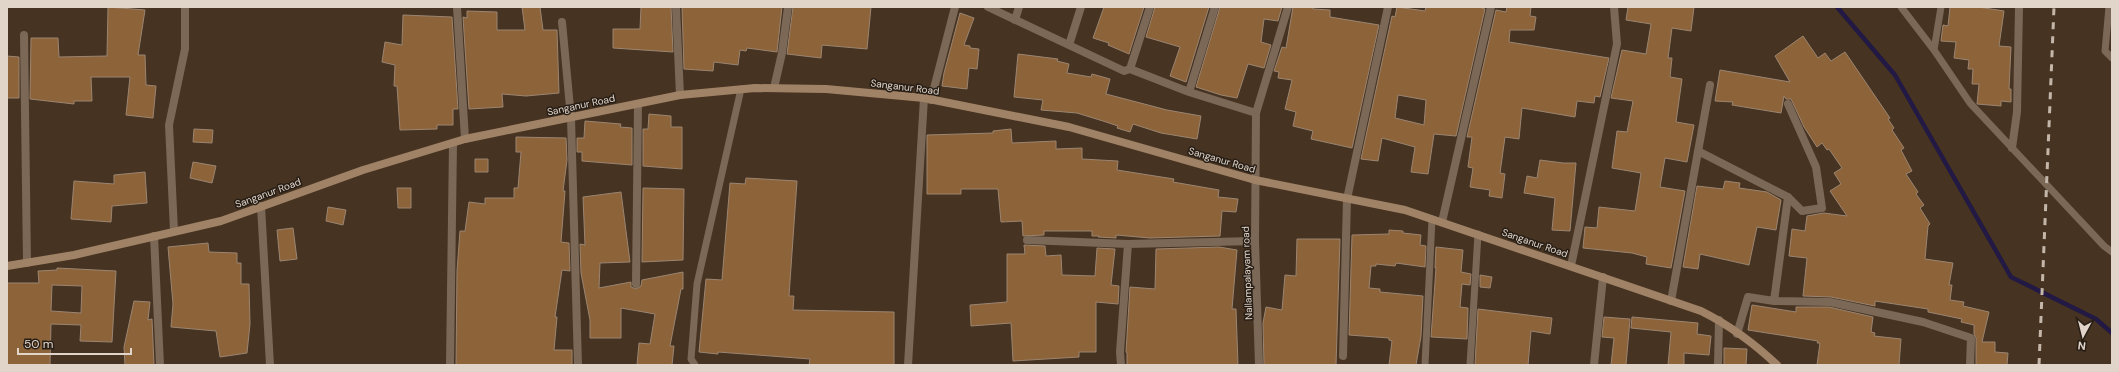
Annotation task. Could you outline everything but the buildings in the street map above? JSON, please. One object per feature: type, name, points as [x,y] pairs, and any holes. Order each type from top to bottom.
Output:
[{"type":"main road","name":"Sanganur Road","points":[[7,266],[74,255],[221,221],[363,170],[465,139],[680,96],[741,89],[826,89],[928,99],[1069,127],[1255,180],[1405,210],[1603,277],[1719,320],[1758,348],[1777,365]]},
{"type":"street","points":[[174,232],[169,125],[185,49],[185,7]]},
{"type":"street","points":[[457,7],[465,139]]},
{"type":"street","points":[[676,7],[676,51],[680,96]]},
{"type":"street","points":[[774,88],[782,53],[788,7]]},
{"type":"street","points":[[908,365],[928,99],[955,7]]},
{"type":"street","points":[[988,7],[1124,71],[1130,70],[1189,92],[1256,113]]},
{"type":"street","points":[[1015,20],[1019,7]]},
{"type":"street","points":[[1069,45],[1081,7]]},
{"type":"street","points":[[1130,70],[1150,7]]},
{"type":"street","points":[[1189,92],[1215,7]]},
{"type":"street","name":"Nallampalayam road","points":[[1260,365],[1255,241],[1256,113],[1288,7]]},
{"type":"street","points":[[1343,356],[1347,199],[1388,7]]},
{"type":"street","points":[[1442,222],[1491,7]]},
{"type":"street","points":[[1571,266],[1617,44],[1614,7]]},
{"type":"street","points":[[2012,148],[2017,112],[2019,7]]},
{"type":"street","points":[[562,22],[571,118],[578,365]]},
{"type":"street","points":[[24,35],[27,263]]},
{"type":"street","points":[[1671,301],[1710,85]]},
{"type":"street","points":[[636,284],[638,104]]},
{"type":"street","points":[[1698,150],[1788,197],[1802,211],[1822,208],[1816,167],[1788,104]]},
{"type":"street","points":[[450,365],[453,143]]},
{"type":"street","points":[[1774,301],[1788,197]]},
{"type":"street","points":[[261,206],[270,365]]},
{"type":"street","points":[[154,236],[160,365]]},
{"type":"street","points":[[1027,240],[1128,244],[1255,241]]},
{"type":"street","points":[[1121,365],[1120,352],[1128,244]]},
{"type":"street","points":[[1594,365],[1603,277]]},
{"type":"street","points":[[1737,334],[1748,297],[1774,301],[1830,302],[1923,322],[1971,338],[1970,365]]},
{"type":"street","points":[[1718,365],[1719,320]]},
{"type":"lane","points":[[1901,7],[1934,50],[1970,103],[2104,246],[2112,252]]},
{"type":"lane","points":[[1934,50],[1941,7]]},
{"type":"lane","points":[[2109,7],[2105,51],[2112,58]]},
{"type":"lane","points":[[695,365],[690,359],[697,284],[741,89]]},
{"type":"lane","points":[[1425,365],[1432,219]]},
{"type":"lane","points":[[1470,365],[1478,234]]},
{"type":"waterway","points":[[1837,7],[1895,75],[2011,277],[2096,319],[2112,333]]},
{"type":"railway","points":[[2039,365],[2054,7]]}]
